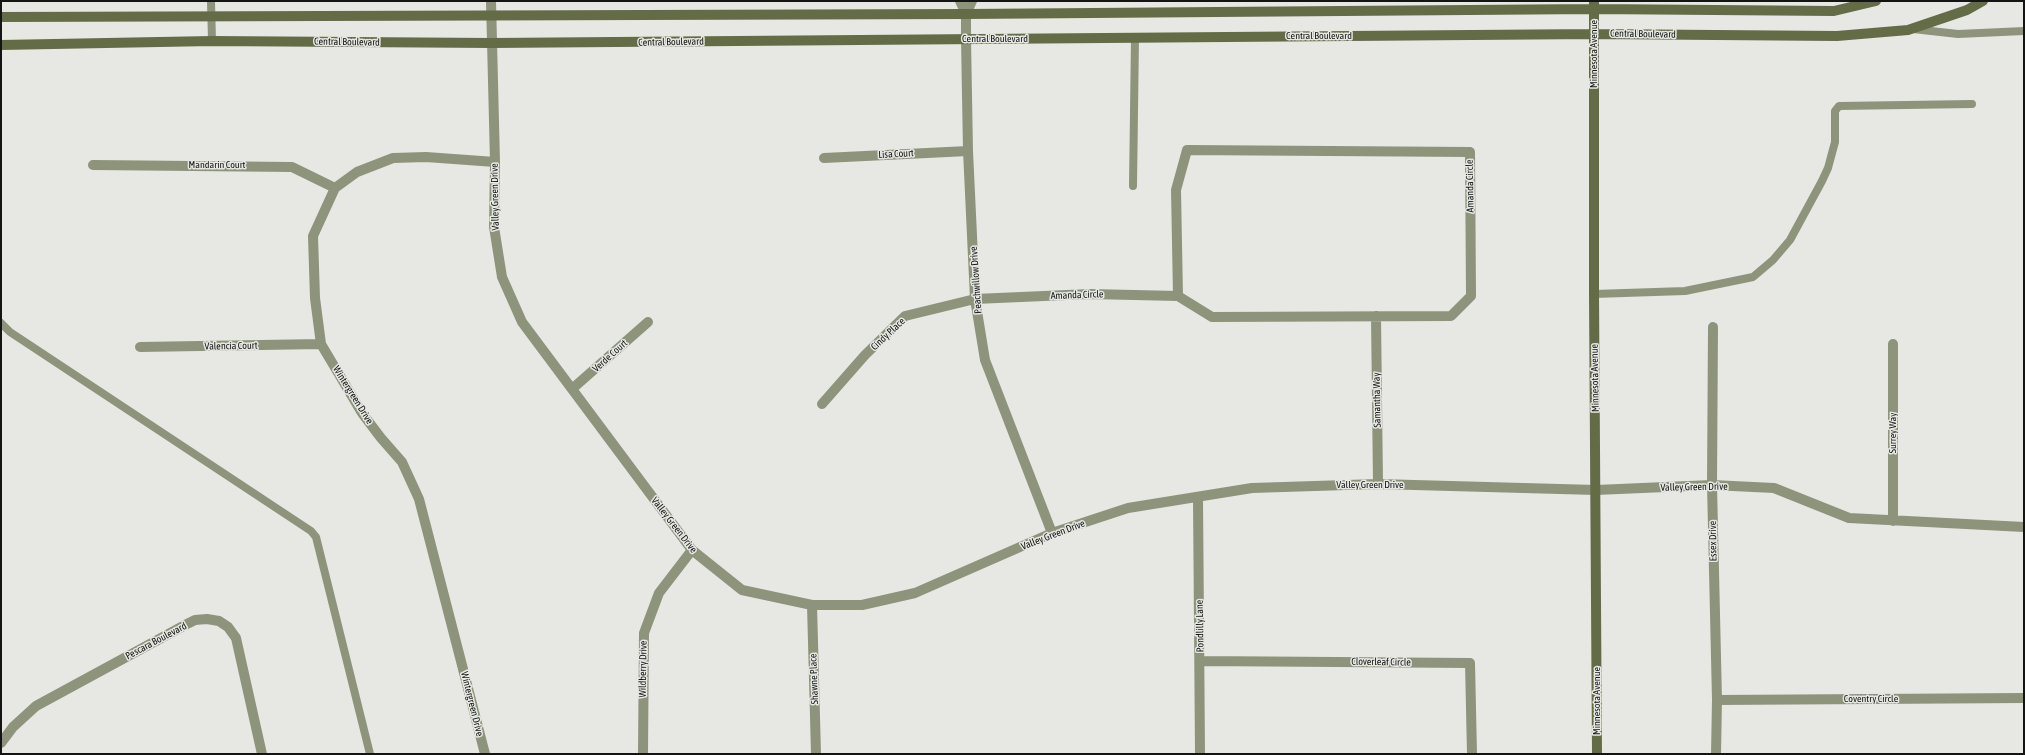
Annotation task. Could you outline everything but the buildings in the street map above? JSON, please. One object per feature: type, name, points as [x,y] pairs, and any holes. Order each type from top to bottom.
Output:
[{"type":"street","name":"Valley Green Drive","points":[[491,1],[494,227],[502,277],[522,322],[692,550],[742,590],[812,605],[862,605],[915,593],[1052,533],[1128,508],[1252,488],[1378,484],[1596,490],[1712,485],[1774,488],[1849,518],[2024,527]]},
{"type":"street","name":"Peachwillow Drive","points":[[960,1],[966,14]]},
{"type":"street","name":"Peachwillow Drive","points":[[972,1],[966,14],[966,39],[968,151],[975,299],[985,360],[1052,533]]},
{"type":"street","points":[[1,17],[491,17],[966,14],[1594,5],[1834,11],[1876,1]]},
{"type":"street","name":"Central Boulevard","points":[[1,46],[212,41],[492,44],[1594,34],[1837,36],[1911,29],[1967,10],[1983,1]]},
{"type":"street","name":"Minnesota Avenue","points":[[1594,5],[1597,754]]},
{"type":"street","name":"Amanda Circle","points":[[975,299],[1090,294],[1178,296],[1212,317],[1451,316],[1471,296],[1470,152],[1187,150],[1176,190],[1178,296]]},
{"type":"street","name":"Lisa Court","points":[[824,158],[968,151]]},
{"type":"street","name":"Wintergreen Drive","points":[[485,754],[419,498],[402,462],[362,413],[321,344],[315,298],[313,236],[335,188],[357,172],[393,158],[426,157],[494,162]]},
{"type":"street","name":"Mandarin Court","points":[[93,165],[292,167],[335,188]]},
{"type":"street","name":"Cindy Place","points":[[822,404],[865,355],[905,316],[975,299]]},
{"type":"street","name":"Samantha Way","points":[[1376,316],[1378,484]]},
{"type":"street","name":"Verde Court","points":[[572,389],[648,322]]},
{"type":"street","name":"Essex Drive","points":[[1713,327],[1712,485],[1718,700],[1716,754]]},
{"type":"street","name":"Valencia Court","points":[[140,347],[321,344]]},
{"type":"street","name":"Surrey Way","points":[[1893,344],[1893,521]]},
{"type":"street","name":"Pondlilly Lane","points":[[1198,497],[1201,660],[1200,754]]},
{"type":"street","name":"Wildberry Drive","points":[[642,754],[644,633],[659,593],[692,550]]},
{"type":"street","name":"Shawne Place","points":[[812,605],[816,754]]},
{"type":"street","name":"Pescara Boulevard","points":[[1,743],[13,727],[36,706],[191,622],[207,619],[219,621],[228,627],[236,638],[262,754]]},
{"type":"street","name":"Cloverleaf Circle","points":[[1201,660],[1470,663],[1472,754]]},
{"type":"street","name":"Coventry Circle","points":[[1718,700],[2024,698]]},
{"type":"lane","points":[[211,1],[212,41]]},
{"type":"lane","points":[[1911,29],[1958,34],[2024,31]]},
{"type":"lane","points":[[1133,186],[1135,38]]},
{"type":"lane","points":[[1594,294],[1685,291],[1753,277],[1773,260],[1790,240],[1822,181],[1828,168],[1835,142],[1835,111],[1839,106],[1972,104]]},
{"type":"lane","points":[[1,323],[10,332],[311,531],[316,537],[370,754]]}]
